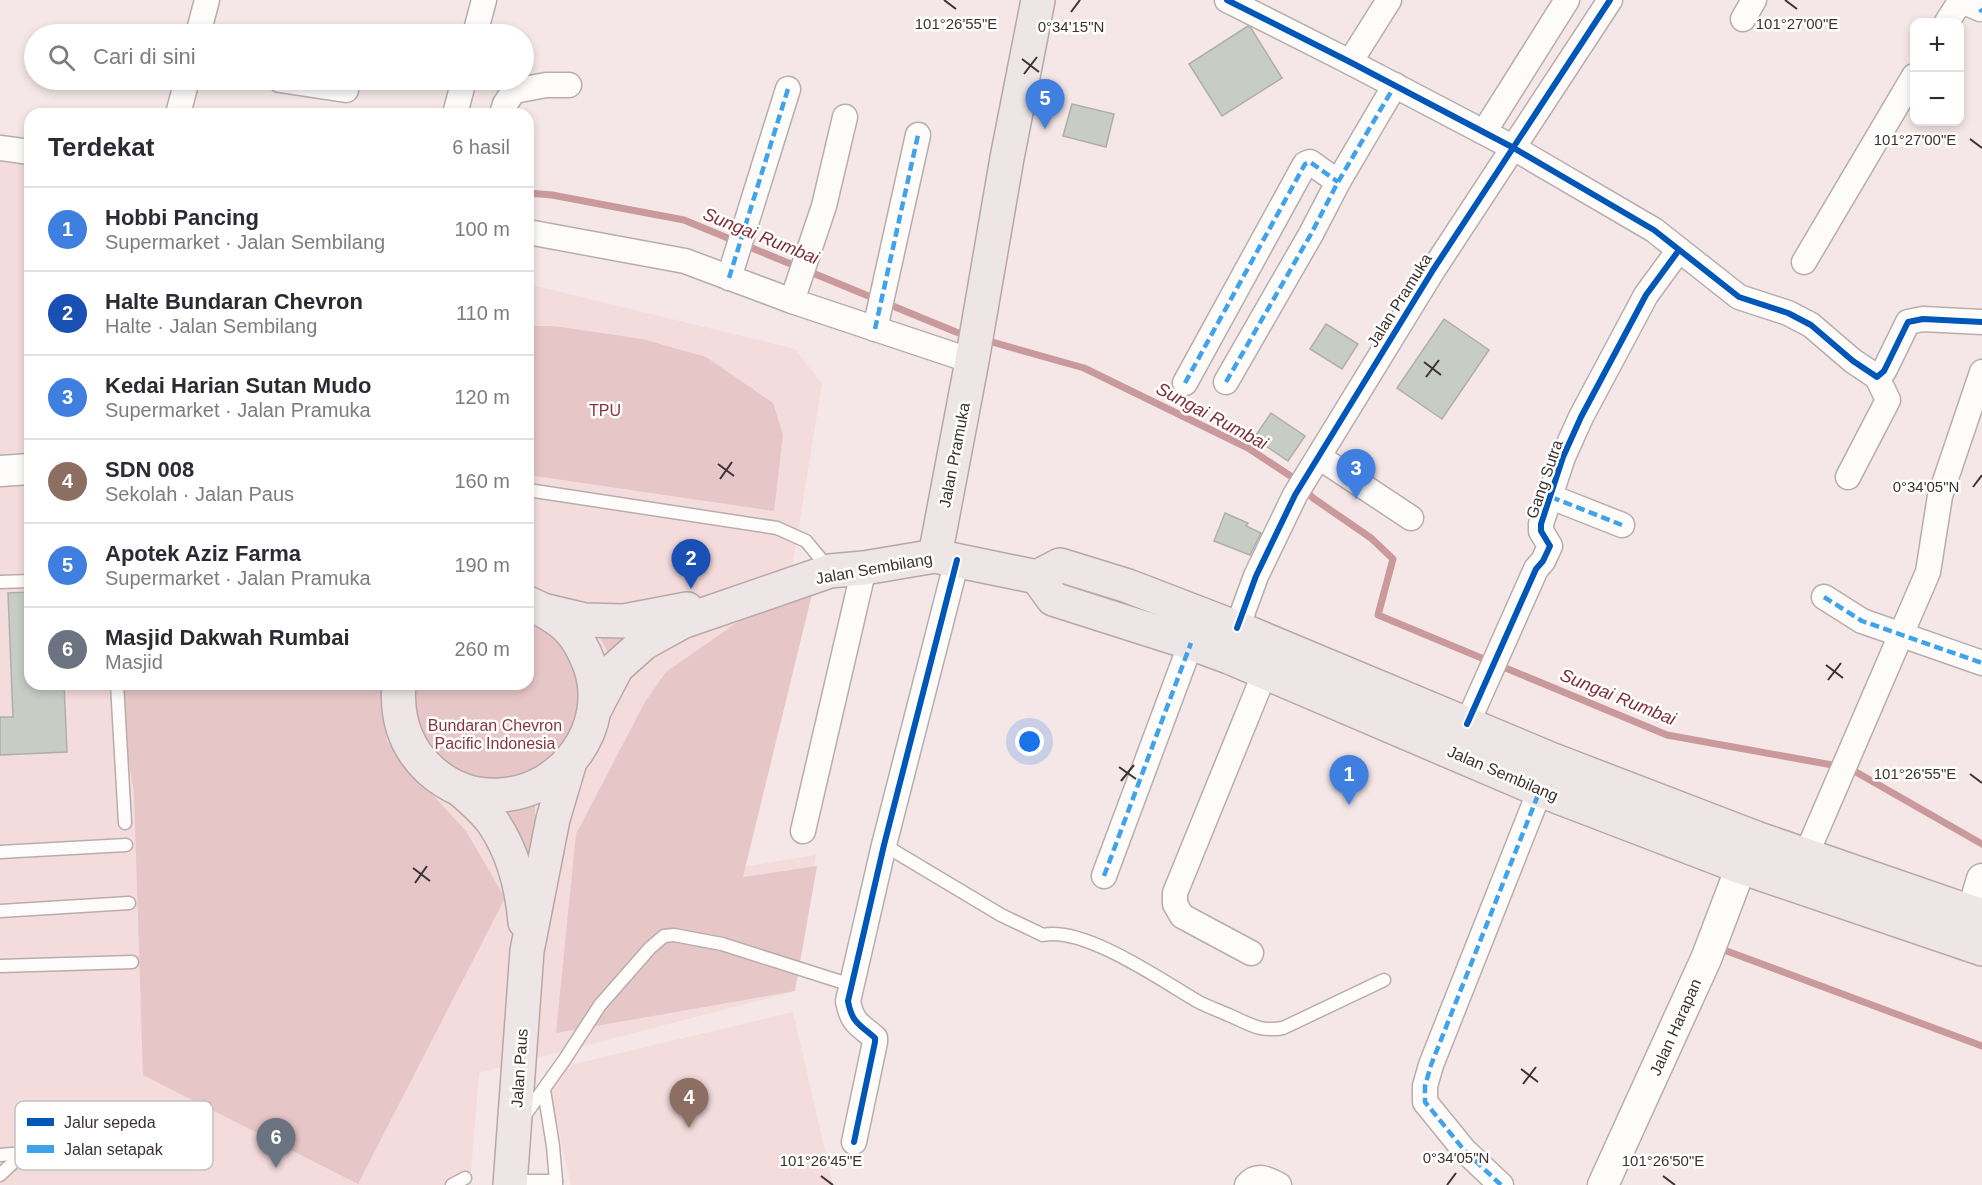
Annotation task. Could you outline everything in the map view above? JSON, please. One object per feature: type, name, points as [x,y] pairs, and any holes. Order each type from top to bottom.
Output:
[{"type":"main road","name":"Jalan Pramuka","points":[[946,558],[978,315],[1038,0]]},
{"type":"main road","name":"Jalan Sembilang","points":[[595,709],[617,667],[644,643],[682,622],[830,571],[946,558],[1050,580],[1128,586],[1237,628],[1574,768],[1756,838],[1977,914]]},
{"type":"main road","name":"Jalan Sembilang","points":[[1050,580],[1540,789],[1741,867],[1982,949]]},
{"type":"main road","name":"Jalan Sembilang","points":[[538,607],[585,620],[624,621],[748,598]]},
{"type":"main road","points":[[398,690],[397,701],[401,723],[409,744],[419,760],[440,779],[462,791],[488,796],[516,794],[544,784],[569,765],[586,738],[595,709],[594,678],[584,651],[568,628],[538,607]]},
{"type":"main road","name":"Jalan Paus","points":[[510,1183],[527,951],[553,819],[569,765]]},
{"type":"main road","name":"Jalan Paus","points":[[462,791],[491,819],[509,850],[523,896],[527,951]]},
{"type":"street","points":[[201,24],[207,0]]},
{"type":"street","points":[[478,24],[484,0]]},
{"type":"street","points":[[1227,0],[1512,147],[1654,230],[1739,297],[1788,313],[1811,325],[1852,361],[1877,376],[1888,400],[1848,477]]},
{"type":"street","points":[[1350,62],[1389,0]]},
{"type":"street","points":[[1484,132],[1567,0]]},
{"type":"street","name":"Jalan Pramuka","points":[[1237,628],[1256,576],[1300,487],[1433,270],[1610,0]]},
{"type":"street","points":[[1954,18],[1973,6]]},
{"type":"street","points":[[1804,262],[1910,83]]},
{"type":"street","points":[[534,87],[569,85]]},
{"type":"street","points":[[1226,382],[1395,85]]},
{"type":"street","points":[[729,278],[788,89]]},
{"type":"street","points":[[179,108],[184,90]]},
{"type":"street","points":[[457,108],[461,90]]},
{"type":"street","points":[[504,108],[514,91],[519,90]]},
{"type":"street","points":[[792,301],[824,206],[845,117]]},
{"type":"street","points":[[879,310],[918,135]]},
{"type":"street","points":[[0,148],[24,151]]},
{"type":"street","points":[[1185,383],[1305,164],[1310,162],[1338,182]]},
{"type":"street","points":[[534,233],[685,261],[792,301],[879,310],[972,361]]},
{"type":"street","name":"Gang Sutra","points":[[1467,724],[1536,569],[1543,561],[1550,546],[1541,531],[1563,457],[1600,379],[1646,295],[1679,250]]},
{"type":"street","points":[[1877,376],[1884,371],[1908,322],[1923,319],[1982,322]]},
{"type":"street","points":[[1806,855],[1928,572],[1940,495],[1982,372]]},
{"type":"street","points":[[1319,457],[1411,518]]},
{"type":"street","points":[[0,471],[24,469]]},
{"type":"street","points":[[1551,497],[1622,525]]},
{"type":"street","points":[[854,1142],[875,1038],[855,1022],[850,1015],[848,1001],[946,558]]},
{"type":"street","points":[[803,831],[864,568]]},
{"type":"street","points":[[1824,597],[1862,621],[1982,663]]},
{"type":"street","points":[[1104,876],[1191,642]]},
{"type":"street","points":[[1251,953],[1182,916],[1175,904],[1175,893],[1265,672]]},
{"type":"street","points":[[1501,1185],[1464,1150],[1425,1101],[1425,1086],[1431,1065],[1540,789]]},
{"type":"street","name":"Jalan Harapan","points":[[1603,1185],[1707,958],[1741,867]]},
{"type":"street","points":[[1977,914],[1982,879]]},
{"type":"street","points":[[1247,1185],[1256,1178],[1264,1177],[1279,1185]]},
{"type":"lane","points":[[534,491],[777,528],[807,541],[830,571]]},
{"type":"lane","points":[[0,582],[24,580]]},
{"type":"lane","points":[[117,690],[125,823]]},
{"type":"lane","points":[[0,852],[126,845]]},
{"type":"lane","points":[[884,845],[1001,915],[1043,935],[1051,933],[1077,938],[1113,951],[1200,1003],[1267,1031],[1283,1028],[1384,980]]},
{"type":"lane","points":[[0,911],[129,903]]},
{"type":"lane","points":[[514,1129],[544,1090],[600,1005],[650,948],[664,936],[674,935],[722,944],[851,985]]},
{"type":"lane","points":[[0,966],[132,962]]},
{"type":"lane","points":[[510,1183],[556,1183],[544,1090]]},
{"type":"lane","points":[[0,1155],[15,1154]]},
{"type":"lane","points":[[0,1175],[15,1161]]},
{"type":"lane","points":[[452,1185],[465,1178]]},
{"type":"shaded area","points":[[0,155],[24,161],[24,690],[534,690],[534,285],[795,349],[822,384],[743,867],[816,855],[792,992],[479,1073],[470,1185],[0,1185]]},
{"type":"shaded area","points":[[793,1012],[833,1185],[571,1185],[545,1071]]},
{"type":"green space","name":"TPU","points":[[534,326],[554,326],[642,339],[706,357],[773,403],[783,435],[774,511],[534,476]]},
{"type":"green space","points":[[812,594],[743,877],[817,866],[795,991],[556,1033],[576,834],[645,702],[666,672],[752,612]]},
{"type":"green space","name":"Bundaran Chevron Pacific Indonesia","points":[[534,619],[551,628],[580,667],[576,736],[524,781],[475,782],[433,755],[420,734],[413,710],[413,690],[534,690]]},
{"type":"green space","points":[[637,626],[608,653],[596,630]]},
{"type":"green space","points":[[117,690],[381,690],[387,741],[404,764],[466,831],[505,898],[358,1184],[213,1110],[213,1101],[194,1101],[143,1075],[134,793]]},
{"type":"green space","points":[[535,804],[535,841],[532,891],[497,809]]},
{"type":"building","points":[[1248,26],[1282,78],[1222,116],[1189,64]]},
{"type":"building","points":[[1072,104],[1114,114],[1106,147],[1063,136]]},
{"type":"building","points":[[1444,319],[1489,350],[1442,419],[1397,388]]},
{"type":"building","points":[[1326,324],[1358,344],[1342,369],[1310,349]]},
{"type":"building","points":[[1271,413],[1305,436],[1288,461],[1254,438]]},
{"type":"building","points":[[1225,513],[1248,523],[1246,526],[1261,533],[1250,555],[1214,541]]},
{"type":"building","points":[[24,592],[24,690],[64,690],[67,752],[0,755],[0,717],[13,717],[8,593]]},
{"type":"waterway","name":"Sungai Rumbai","points":[[534,194],[684,220],[968,336]]},
{"type":"waterway","name":"Sungai Rumbai","points":[[985,340],[1084,368],[1248,448],[1292,477],[1313,498],[1371,538],[1393,559],[1378,615],[1667,735],[1849,768],[1982,844]]},
{"type":"waterway","points":[[1724,950],[1982,1046]]},
{"type":"marked path","points":[[1226,382],[1395,85]]},
{"type":"marked path","points":[[729,278],[788,89]]},
{"type":"marked path","points":[[875,329],[918,135]]},
{"type":"marked path","points":[[1185,383],[1305,164],[1310,162],[1338,182]]},
{"type":"marked path","points":[[1551,497],[1622,525]]},
{"type":"marked path","points":[[1824,597],[1862,621],[1982,663]]},
{"type":"marked path","points":[[1104,876],[1191,643]]},
{"type":"marked path","points":[[1501,1185],[1464,1150],[1425,1102],[1425,1086],[1431,1065],[1540,790]]},
{"type":"cycle path","points":[[1227,0],[1512,147],[1654,230],[1739,297],[1788,313],[1811,325],[1853,361],[1877,377],[1884,371],[1908,322],[1923,319],[1982,322]]},
{"type":"cycle path","points":[[1237,628],[1256,576],[1295,495],[1433,270],[1610,0]]},
{"type":"cycle path","points":[[1467,724],[1536,569],[1543,561],[1550,546],[1541,531],[1541,524],[1563,457],[1581,417],[1646,295],[1679,250]]},
{"type":"cycle path","points":[[854,1142],[875,1038],[854,1019],[848,1001],[884,845],[957,560]]},
{"type":"place","name":"Apotek Aziz Farma","points":[[1045,129]]},
{"type":"place","name":"Kedai Harian Sutan Mudo","points":[[1356,499]]},
{"type":"place","name":"Halte Bundaran Chevron","points":[[691,589]]},
{"type":"place","name":"Hobbi Pancing","points":[[1349,805]]},
{"type":"place","name":"SDN 008","points":[[689,1128]]},
{"type":"place","name":"Masjid Dakwah Rumbai","points":[[276,1168]]}]
